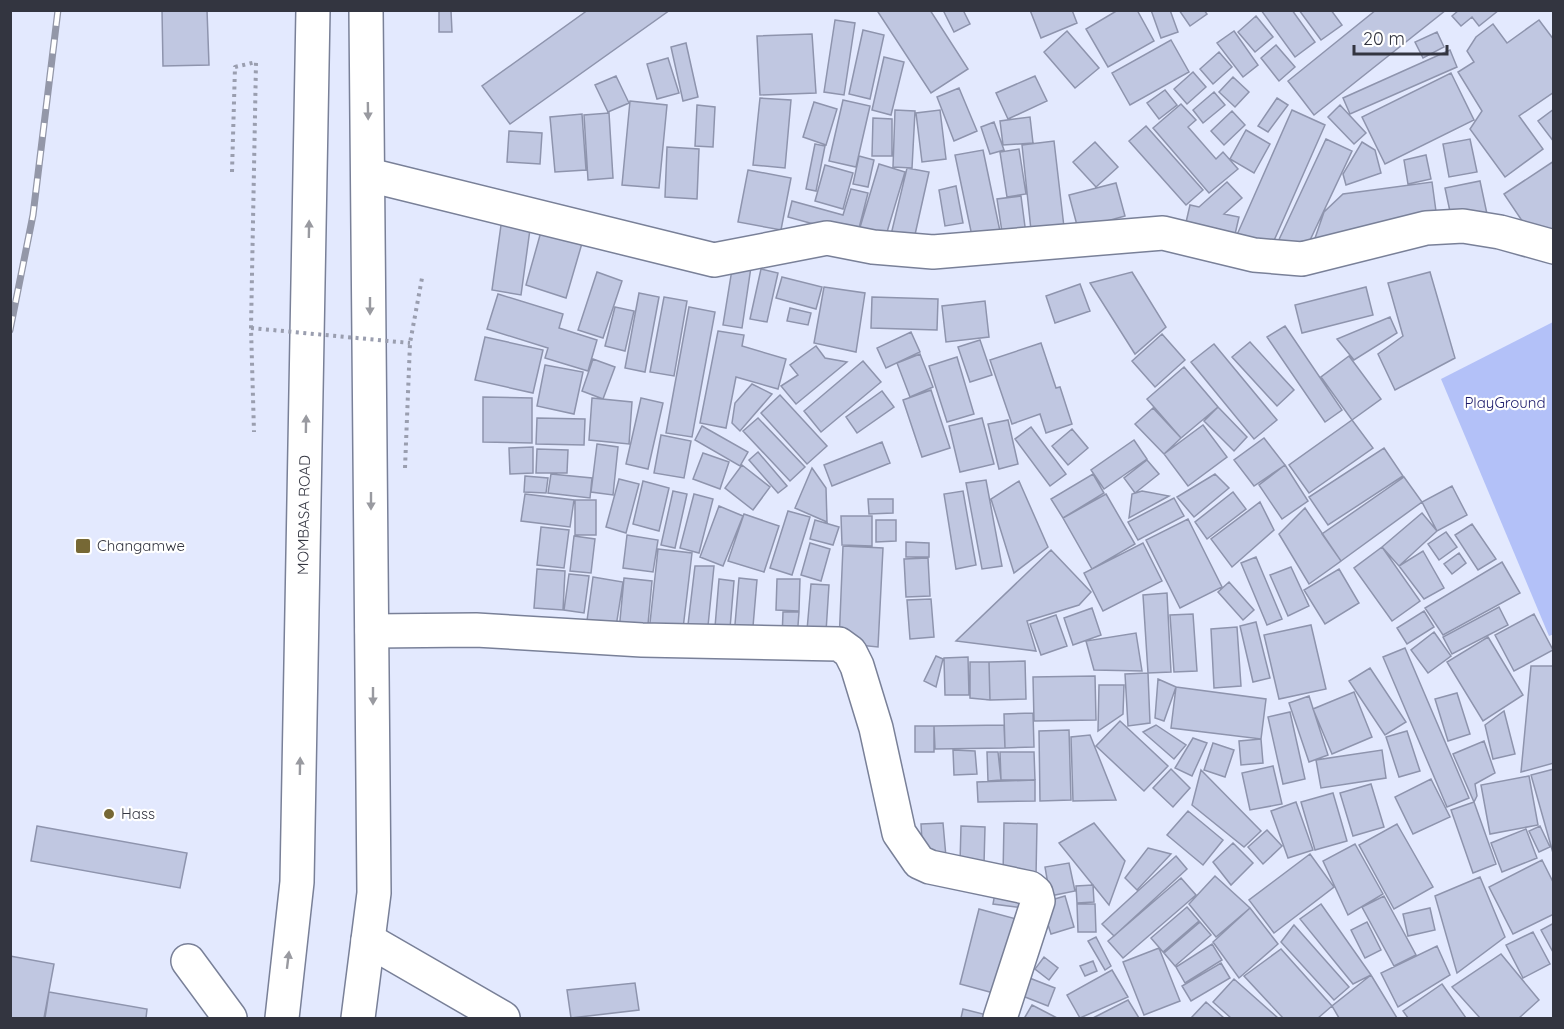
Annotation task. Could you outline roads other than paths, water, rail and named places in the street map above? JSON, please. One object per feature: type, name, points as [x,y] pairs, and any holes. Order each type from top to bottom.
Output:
[{"type":"main road","name":"MOMBASA ROAD","points":[[282,1018],[297,882],[313,10]]},
{"type":"main road","points":[[358,1018],[374,893],[366,10]]},
{"type":"main road","points":[[367,63],[375,10]]},
{"type":"main road","points":[[369,175],[714,260],[827,238],[873,247],[933,252],[1164,233],[1254,255],[1302,259],[1426,228],[1463,226],[1500,232],[1554,247]]},
{"type":"main road","points":[[372,631],[476,630],[642,640],[839,644],[850,652],[857,666],[876,728],[899,833],[908,849],[919,862],[930,867],[1030,888],[1036,893],[1038,901],[1034,918],[1000,1018]]},
{"type":"main road","points":[[368,940],[502,1018]]},
{"type":"main road","points":[[188,961],[230,1018]]},
{"type":"railway","points":[[10,330],[33,215],[58,10]]},
{"type":"place","name":"Changamwe","points":[[83,546]]},
{"type":"place","name":"Hass","points":[[109,814]]},
{"type":"park label","name":"PlayGround","points":[[1505,403]]}]
